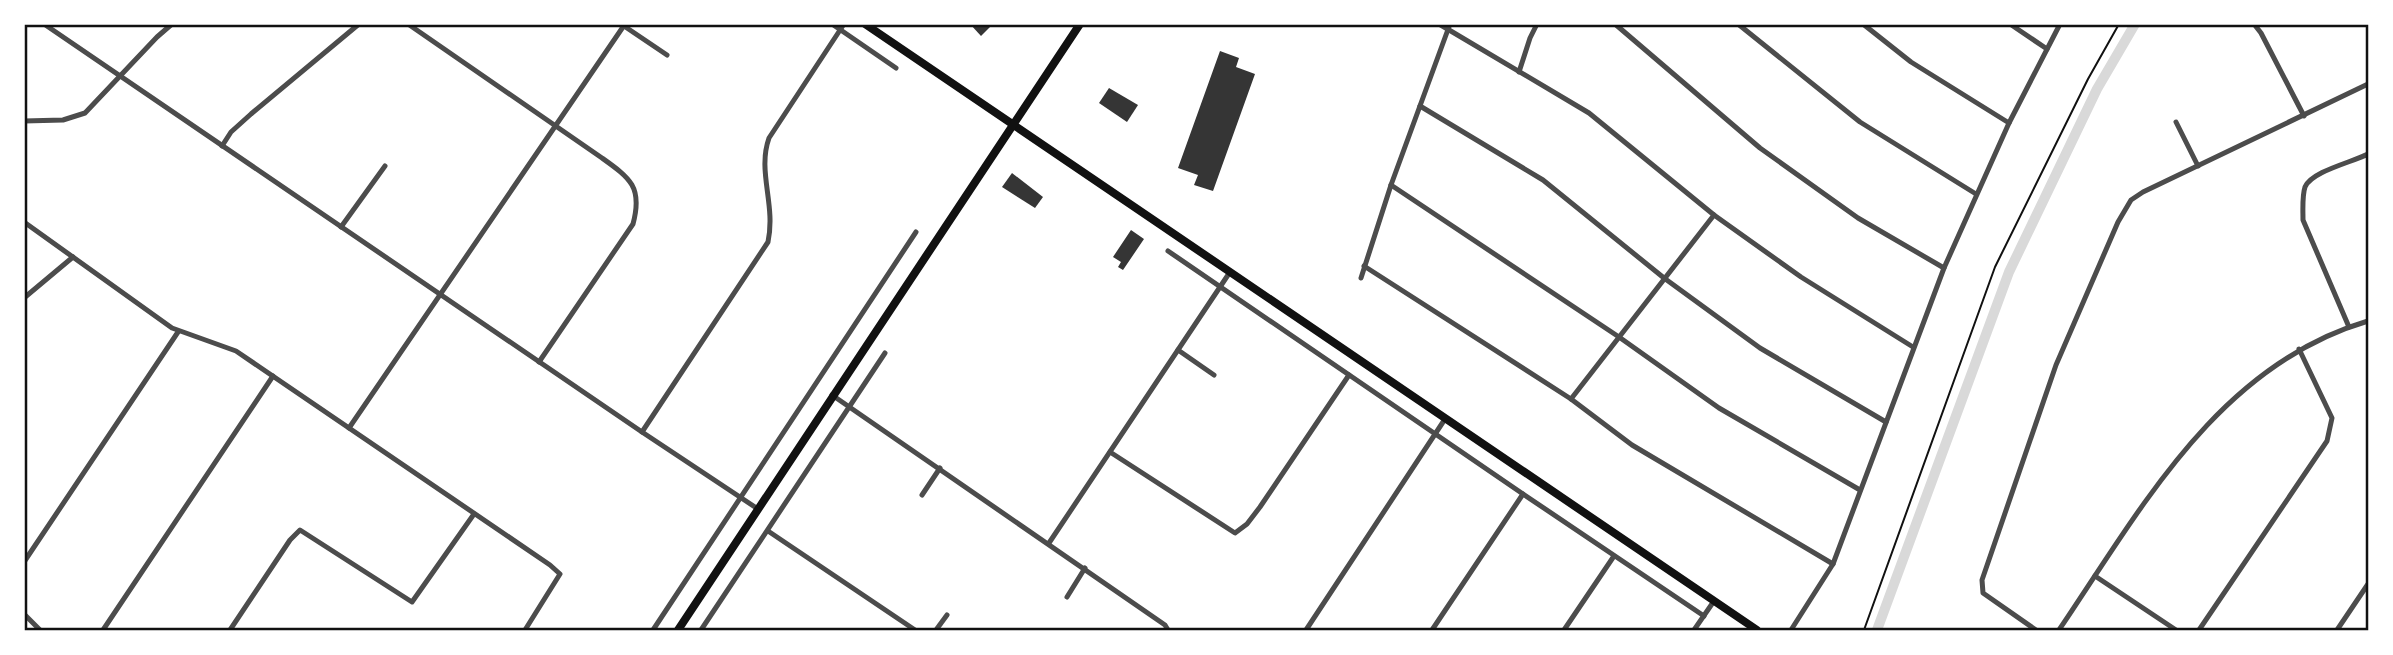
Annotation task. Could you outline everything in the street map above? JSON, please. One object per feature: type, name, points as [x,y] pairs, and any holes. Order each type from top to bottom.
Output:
[{"type":"main road","points":[[865,24],[1757,631]]},
{"type":"main road","points":[[678,631],[1080,24]]},
{"type":"street","points":[[44,24],[758,509]]},
{"type":"street","points":[[24,121],[63,120],[85,113],[172,24]]},
{"type":"street","points":[[222,146],[231,132],[251,114],[359,24]]},
{"type":"street","points":[[408,24],[628,178],[638,197],[633,223],[539,362]]},
{"type":"street","points":[[832,24],[842,27],[896,68]]},
{"type":"street","points":[[1439,24],[1449,27],[1589,113],[1714,215],[1801,277],[1913,347]]},
{"type":"street","points":[[1520,72],[1537,24]]},
{"type":"street","points":[[1615,24],[1760,148],[1858,218],[1944,268]]},
{"type":"street","points":[[1738,24],[1860,122],[1976,194]]},
{"type":"street","points":[[1863,24],[1911,62],[2009,123]]},
{"type":"street","points":[[2010,24],[2047,49]]},
{"type":"street","points":[[1790,631],[1833,564],[1944,268],[2009,123],[2060,24]]},
{"type":"street","points":[[2254,24],[2304,116]]},
{"type":"street","points":[[349,428],[624,25],[667,55]]},
{"type":"street","points":[[642,432],[768,242],[771,212],[764,151],[769,138],[842,27]]},
{"type":"street","points":[[1361,278],[1391,185],[1449,27]]},
{"type":"street","points":[[2036,631],[1983,593],[1982,580],[1998,527],[2056,365],[2118,222],[2131,200],[2143,191],[2368,85]]},
{"type":"street","points":[[1420,106],[1543,180],[1664,278],[1760,348],[1886,422]]},
{"type":"street","points":[[2176,122],[2198,166]]},
{"type":"street","points":[[2349,327],[2303,220],[2306,186],[2314,178],[2368,154]]},
{"type":"street","points":[[341,227],[385,166]]},
{"type":"street","points":[[1391,185],[1619,337],[1719,408],[1860,490]]},
{"type":"street","points":[[1571,398],[1714,215]]},
{"type":"street","points":[[24,222],[178,332],[236,351],[560,574],[525,631]]},
{"type":"street","points":[[653,631],[916,232]]},
{"type":"street","points":[[1168,251],[1704,616]]},
{"type":"street","points":[[24,298],[73,257]]},
{"type":"street","points":[[1364,266],[1571,398],[1632,445],[1833,564]]},
{"type":"street","points":[[1049,543],[1230,272]]},
{"type":"street","points":[[2059,631],[2143,506],[2199,432],[2232,399],[2273,366],[2299,349],[2368,321]]},
{"type":"street","points":[[24,562],[178,332]]},
{"type":"street","points":[[2199,631],[2327,441],[2332,418],[2299,349]]},
{"type":"street","points":[[1178,350],[1214,375]]},
{"type":"street","points":[[701,631],[885,353]]},
{"type":"street","points":[[1110,452],[1235,533],[1247,524],[1260,507],[1349,375]]},
{"type":"street","points":[[103,631],[273,376]]},
{"type":"street","points":[[832,395],[1085,568],[1165,625],[1168,631]]},
{"type":"street","points":[[1306,631],[1445,419]]},
{"type":"street","points":[[922,495],[940,468]]},
{"type":"street","points":[[1432,631],[1523,494]]},
{"type":"street","points":[[230,631],[290,540],[300,530],[412,602],[474,514]]},
{"type":"street","points":[[768,531],[915,631]]},
{"type":"street","points":[[1564,631],[1614,556]]},
{"type":"street","points":[[1067,597],[1085,568]]},
{"type":"street","points":[[2095,576],[2176,631]]},
{"type":"street","points":[[2337,631],[2368,584]]},
{"type":"street","points":[[1694,631],[1714,601]]},
{"type":"street","points":[[24,614],[40,631]]},
{"type":"street","points":[[936,631],[947,615]]},
{"type":"path","points":[[1864,631],[1995,267],[2088,79],[2119,24]]},
{"type":"building","points":[[970,24],[993,24],[981,36]]},
{"type":"building","points":[[1220,51],[1239,58],[1236,67],[1255,74],[1213,191],[1194,185],[1198,175],[1178,168]]},
{"type":"building","points":[[1109,88],[1138,105],[1127,122],[1099,103]]},
{"type":"building","points":[[1012,173],[1043,197],[1035,208],[1002,187]]},
{"type":"building","points":[[1131,230],[1144,239],[1123,270],[1118,267],[1121,262],[1113,257]]},
{"type":"waterway","points":[[1877,630],[2009,272],[2097,89],[2135,24]]}]
